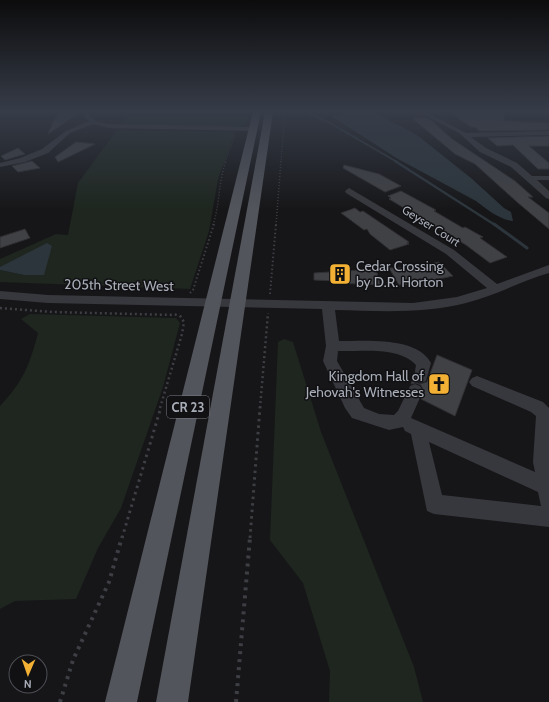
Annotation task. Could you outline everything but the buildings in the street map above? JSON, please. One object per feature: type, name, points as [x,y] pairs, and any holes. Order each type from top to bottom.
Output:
[{"type":"main road","name":"CR 23","points":[[121,702],[212,302],[245,145]]},
{"type":"main road","name":"CR 23","points":[[172,702],[264,145]]},
{"type":"street","points":[[0,165],[22,160],[45,151],[54,145]]},
{"type":"street","points":[[477,145],[483,150],[514,166],[530,178],[549,196]]},
{"type":"street","points":[[530,178],[549,178]]},
{"type":"street","name":"Geyser Court","points":[[349,191],[450,252],[495,289]]},
{"type":"street","points":[[269,304],[396,307],[431,306],[457,301],[495,289],[533,273],[549,269]]},
{"type":"street","name":"205th Street West","points":[[0,295],[48,299],[269,304]]},
{"type":"street","points":[[328,306],[333,346],[330,354],[330,362],[355,409],[371,419],[389,423],[398,421],[404,416],[418,384],[424,363],[417,356],[388,347],[333,346]]},
{"type":"street","points":[[477,382],[537,407],[544,414],[542,462],[548,494]]},
{"type":"street","points":[[398,421],[418,429],[548,494]]},
{"type":"street","points":[[418,429],[434,504],[549,517]]},
{"type":"path","points":[[189,294],[193,290],[216,217],[220,177],[238,145]]},
{"type":"path","points":[[236,702],[282,145]]},
{"type":"path","points":[[0,308],[52,312],[180,312],[184,322],[182,334],[109,582],[73,660],[60,702]]},
{"type":"shaded area","points":[[106,145],[230,145],[218,179],[209,231],[190,289],[0,282],[0,270],[24,275],[50,252],[52,247],[0,267],[0,259],[56,234],[68,235],[78,183]]},
{"type":"shaded area","points":[[376,145],[429,145],[471,178],[504,208],[511,212],[513,221],[498,216],[476,201],[398,159]]},
{"type":"shaded area","points":[[47,243],[52,246],[44,275],[24,275],[0,270],[0,267]]},
{"type":"shaded area","points":[[30,314],[176,318],[180,323],[163,387],[121,508],[98,548],[76,599],[15,601],[0,609],[0,406],[20,381],[32,354],[38,333],[21,319]]},
{"type":"shaded area","points":[[284,339],[293,342],[321,432],[414,667],[423,702],[329,702],[330,671],[303,583],[270,540],[278,342]]},
{"type":"waterway","points":[[367,145],[397,162]]},
{"type":"waterway","points":[[395,161],[495,225]]},
{"type":"waterway","points":[[494,224],[527,248]]},
{"type":"place","name":"Cedar Crossing by D.R. Horton","points":[[340,274]]},
{"type":"place","name":"Kingdom Hall of Jehovah's Witnesses","points":[[439,384]]}]
